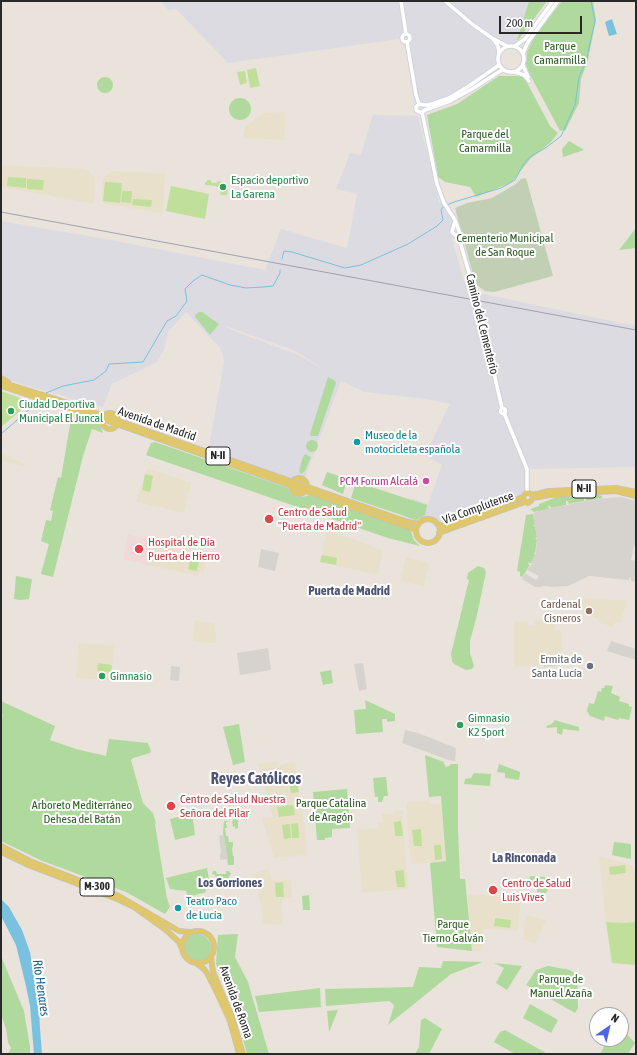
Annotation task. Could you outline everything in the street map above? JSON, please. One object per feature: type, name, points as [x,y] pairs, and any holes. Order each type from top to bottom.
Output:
[{"type":"main road","points":[[1,378],[11,385]]},
{"type":"main road","name":"Avenida de Madrid","points":[[1,382],[291,483],[416,530]]},
{"type":"main road","name":"Avenida de Madrid","points":[[1,386],[102,417]]},
{"type":"main road","points":[[102,417],[107,413],[112,412],[117,416],[118,423]]},
{"type":"main road","points":[[291,483],[293,492],[297,494],[301,494],[307,489]]},
{"type":"main road","name":"Vía Complutense","points":[[530,495],[549,491],[616,488],[636,492]]},
{"type":"main road","name":"Avenida de Madrid","points":[[307,489],[408,522],[419,524]]},
{"type":"main road","name":"Vía Complutense","points":[[530,495],[616,491],[636,496]]},
{"type":"main road","points":[[524,500],[530,495]]},
{"type":"main road","name":"N-II","points":[[524,500],[529,503],[530,495]]},
{"type":"main road","name":"Vía Complutense","points":[[437,524],[446,527],[524,500]]},
{"type":"main road","name":"Vía Complutense","points":[[439,533],[524,500]]},
{"type":"main road","name":"N-II","points":[[419,524],[427,519],[431,519],[437,524]]},
{"type":"main road","points":[[416,530],[419,524]]},
{"type":"main road","points":[[437,524],[439,527],[439,533]]},
{"type":"main road","name":"N-II","points":[[416,530],[419,538],[428,543],[436,540],[439,533]]},
{"type":"main road","name":"M-300","points":[[1,846],[30,861],[119,896],[179,930],[204,932],[210,937],[214,944],[211,957]]},
{"type":"main road","name":"M-300","points":[[1,852],[28,865],[134,907],[166,930],[179,942],[185,957],[196,963]]},
{"type":"main road","points":[[181,947],[184,938],[190,932]]},
{"type":"main road","points":[[196,963],[204,962],[211,957]]},
{"type":"main road","name":"Avenida de Roma","points":[[211,957],[215,977],[232,1017],[243,1054]]},
{"type":"main road","name":"Avenida de Roma","points":[[196,963],[207,973],[220,999],[230,1021],[239,1054]]},
{"type":"street","points":[[400,1],[406,34],[410,37],[407,42],[416,95],[419,104],[424,109]]},
{"type":"street","points":[[445,1],[472,24],[492,38],[507,46],[515,46],[525,39],[553,1]]},
{"type":"street","points":[[507,46],[502,49],[497,58],[502,70],[521,73],[530,81],[523,65],[523,53],[528,42],[558,1]]},
{"type":"street","points":[[492,38],[498,46],[499,53]]},
{"type":"street","points":[[515,46],[523,53]]},
{"type":"street","points":[[424,109],[449,98],[499,65]]},
{"type":"street","points":[[514,72],[523,65]]},
{"type":"street","points":[[424,109],[450,101],[502,70]]},
{"type":"street","name":"Camino del Cementerio","points":[[419,104],[416,107],[416,110],[420,113],[424,109]]},
{"type":"street","name":"Camino del Cementerio","points":[[424,109],[437,184],[444,203],[455,220],[457,232],[480,311],[503,411],[527,468],[530,495]]},
{"type":"street","points":[[455,220],[453,229],[457,232]]},
{"type":"shaded area","points":[[161,1],[529,1],[515,46],[507,46],[501,50],[497,57],[499,65],[449,98],[429,105],[419,104],[416,95],[406,38],[228,63],[176,9],[168,10]]},
{"type":"shaded area","points":[[286,112],[284,140],[243,138],[245,127],[263,113]]},
{"type":"shaded area","points":[[373,115],[418,116],[439,202],[447,208],[455,220],[452,239],[464,281],[469,291],[636,326],[635,467],[528,469],[527,493],[446,527],[431,519],[423,520],[419,524],[403,520],[412,498],[428,504],[442,465],[425,455],[450,404],[426,399],[364,392],[341,381],[306,475],[303,478],[297,477],[292,481],[208,452],[224,362],[220,348],[186,312],[168,332],[165,348],[157,362],[112,384],[103,407],[1,377],[1,221],[111,240],[265,270],[281,229],[347,248],[357,194],[336,189],[350,153],[361,155]],"holes":[[[223,325],[296,351],[326,371],[298,355],[232,330]]]},
{"type":"shaded area","points":[[1,165],[85,169],[95,178],[94,204],[1,187]]},
{"type":"shaded area","points":[[112,171],[165,173],[163,214],[102,203],[103,180]]},
{"type":"shaded area","points":[[1,452],[24,464],[23,466],[1,460]]},
{"type":"shaded area","points":[[147,468],[191,483],[184,513],[136,502]]},
{"type":"shaded area","points":[[621,497],[636,501],[636,546],[634,546],[631,560],[636,561],[636,582],[631,581],[631,578],[629,577],[629,580],[589,576],[568,586],[535,587],[522,579],[525,573],[536,580],[539,576],[527,570],[532,564],[531,563],[536,553],[537,538],[533,514],[534,512],[595,499]]},
{"type":"shaded area","points":[[327,530],[383,550],[378,575],[320,562]]},
{"type":"shaded area","name":"Hospital de Día Puerta de Hierro","points":[[128,534],[155,541],[149,565],[123,559]]},
{"type":"shaded area","points":[[155,541],[207,553],[203,573],[199,572],[198,576],[149,565]]},
{"type":"shaded area","points":[[261,549],[279,553],[275,571],[258,567]]},
{"type":"shaded area","points":[[406,557],[427,562],[427,564],[429,564],[424,586],[400,581]]},
{"type":"shaded area","points":[[574,599],[626,600],[627,602],[620,623],[615,622],[613,627],[598,622],[599,620],[590,615],[591,613],[574,605]]},
{"type":"shaded area","points":[[195,620],[214,624],[217,643],[193,642]]},
{"type":"shaded area","points":[[535,620],[555,621],[555,630],[561,631],[562,655],[543,658],[544,665],[514,667],[514,622],[528,621],[528,626],[535,626]]},
{"type":"shaded area","points":[[611,641],[636,649],[636,660],[607,651]]},
{"type":"shaded area","points":[[79,643],[113,645],[111,680],[76,678]]},
{"type":"shaded area","points":[[268,648],[271,670],[240,675],[237,653]]},
{"type":"shaded area","points":[[563,655],[564,663],[556,666],[544,667],[543,658]]},
{"type":"shaded area","points":[[363,663],[367,689],[359,691],[354,664]]},
{"type":"shaded area","points":[[171,666],[180,667],[179,681],[170,680]]},
{"type":"shaded area","points":[[405,730],[418,733],[456,748],[455,761],[402,743]]},
{"type":"shaded area","points":[[277,761],[278,765],[295,762],[307,855],[274,858],[262,818],[273,817],[258,764]]},
{"type":"shaded area","points":[[429,801],[430,804],[442,803],[446,862],[411,864],[406,805],[408,802]]},
{"type":"shaded area","points":[[402,810],[408,889],[362,893],[357,829],[379,828],[379,823],[383,822],[382,814],[393,814],[393,811]]},
{"type":"shaded area","points":[[224,835],[228,859],[220,860],[221,853],[219,836]]},
{"type":"shaded area","points":[[599,856],[634,867],[636,884],[636,922],[606,922]]},
{"type":"shaded area","points":[[268,869],[272,881],[291,880],[292,897],[281,899],[283,925],[263,924],[261,905],[252,874]]},
{"type":"shaded area","points":[[467,894],[521,898],[518,931],[483,929],[482,951],[472,951]]},
{"type":"shaded area","points":[[526,915],[546,920],[535,944],[523,939]]},
{"type":"green space","points":[[529,1],[547,1],[517,40]]},
{"type":"green space","name":"Parque Camarmilla","points":[[562,1],[593,1],[596,20],[588,60],[581,79],[579,103],[565,131],[560,131],[527,69],[526,63],[527,52],[534,37]]},
{"type":"green space","points":[[256,68],[260,86],[250,88],[247,70]]},
{"type":"green space","points":[[245,71],[247,83],[240,85],[237,72]]},
{"type":"green space","name":"Parque del Camarmilla","points":[[499,76],[524,77],[550,126],[558,133],[550,143],[530,159],[512,182],[476,197],[470,187],[445,182],[438,177],[427,115],[457,104]]},
{"type":"green space","points":[[102,77],[108,77],[113,82],[111,91],[108,93],[102,93],[97,88],[97,82]]},
{"type":"green space","points":[[240,98],[244,99],[250,105],[250,113],[244,119],[240,120],[236,119],[230,113],[229,109],[230,105],[236,99]]},
{"type":"green space","points":[[569,141],[584,150],[563,157],[562,149]]},
{"type":"green space","points":[[8,177],[26,178],[26,188],[7,186]]},
{"type":"green space","name":"Cementerio Municipal de San Roque","points":[[526,178],[553,276],[494,292],[485,291],[478,286],[474,278],[455,208],[467,203],[492,198],[516,184],[521,179]]},
{"type":"green space","points":[[27,179],[44,180],[43,190],[27,189]]},
{"type":"green space","name":"Espacio deportivo La Garena","points":[[207,180],[211,180],[211,183],[217,183],[217,181],[224,182],[225,186],[228,187],[227,195],[220,195],[221,188],[205,185]]},
{"type":"green space","points":[[105,182],[122,183],[120,203],[103,201]]},
{"type":"green space","points":[[171,186],[209,194],[205,219],[166,211]]},
{"type":"green space","points":[[122,191],[132,191],[131,203],[121,202]]},
{"type":"green space","points":[[133,199],[152,200],[151,207],[132,205]]},
{"type":"green space","points":[[636,228],[636,248],[619,250]]},
{"type":"green space","points":[[202,312],[219,324],[210,335],[195,317],[195,315]]},
{"type":"green space","points":[[328,377],[336,383],[318,436],[311,436],[310,434]]},
{"type":"green space","name":"Ciudad Deportiva Municipal El Juncal","points":[[1,391],[31,402],[1,427]]},
{"type":"green space","points":[[72,413],[95,420],[100,425],[103,433],[92,429],[83,456],[53,577],[41,574],[49,544],[41,541],[46,520],[51,521],[53,511],[50,510],[58,477],[61,478]]},
{"type":"green space","points":[[310,440],[314,440],[318,446],[314,452],[310,452],[306,448],[306,444]]},
{"type":"green space","points":[[155,442],[288,488],[295,496],[302,497],[310,495],[410,529],[414,540],[420,546],[388,538],[146,455],[151,443]]},
{"type":"green space","points":[[305,454],[311,457],[305,471],[301,474],[299,471]]},
{"type":"green space","points":[[327,472],[347,479],[343,494],[322,485]]},
{"type":"green space","points":[[145,474],[153,476],[150,492],[142,490]]},
{"type":"green space","points":[[356,482],[427,505],[425,515],[416,520],[351,498]]},
{"type":"green space","points":[[600,494],[600,496],[602,495],[602,498],[586,501],[586,498],[584,498],[584,501],[569,504],[568,501],[566,501],[566,505],[551,508],[548,506],[549,509],[534,512],[530,509],[557,497]]},
{"type":"green space","points":[[533,514],[535,524],[533,526],[535,526],[537,537],[535,539],[537,539],[534,553],[535,555],[531,563],[528,564],[530,565],[522,577],[520,576],[520,572],[517,571],[526,515]]},
{"type":"green space","points":[[192,553],[201,555],[197,571],[188,569]]},
{"type":"green space","points":[[322,555],[337,558],[336,565],[320,562]]},
{"type":"green space","points":[[478,566],[484,568],[486,572],[470,641],[470,653],[474,666],[472,669],[466,670],[454,664],[451,654],[469,580],[467,579],[468,573]]},
{"type":"green space","points":[[16,576],[32,579],[29,599],[14,599]]},
{"type":"green space","points":[[98,663],[112,665],[111,672],[97,671]]},
{"type":"green space","points":[[331,670],[333,683],[323,685],[320,672]]},
{"type":"green space","points":[[605,685],[613,686],[611,693],[620,697],[619,701],[629,704],[629,706],[632,707],[629,720],[619,718],[618,720],[605,716],[604,721],[590,716],[587,711],[589,703],[594,704],[598,691],[601,692]]},
{"type":"green space","points":[[365,700],[395,714],[395,721],[387,722],[387,719],[382,719],[383,732],[356,734],[354,710],[366,709]]},
{"type":"green space","name":"Arboreto Mediterráneo Dehesa del Batán","points":[[1,701],[55,726],[50,740],[76,749],[106,756],[109,739],[148,743],[151,751],[150,753],[131,760],[143,803],[153,813],[156,823],[167,898],[170,907],[165,914],[126,892],[40,860],[1,841],[1,719],[3,715],[1,714]]},
{"type":"green space","points":[[554,720],[579,727],[579,731],[563,729],[562,735],[557,733],[557,727],[547,728],[546,726],[552,724]]},
{"type":"green space","points":[[239,724],[245,762],[233,765],[223,727]]},
{"type":"green space","name":"Parque Tierno Galván","points":[[425,755],[444,762],[446,767],[451,764],[458,764],[460,879],[465,879],[472,951],[437,947],[430,863],[446,861],[441,796],[429,797]]},
{"type":"green space","points":[[499,764],[520,772],[519,780],[505,778],[505,773],[497,772]]},
{"type":"green space","points":[[474,773],[491,774],[490,786],[464,784],[465,779],[471,778]]},
{"type":"green space","points":[[386,777],[388,796],[384,796],[382,802],[378,802],[378,797],[375,797],[373,778]]},
{"type":"green space","points":[[296,778],[299,792],[291,793],[289,780]]},
{"type":"green space","name":"Parque Catalina de Aragón","points":[[347,789],[350,828],[332,829],[332,837],[325,838],[325,840],[317,840],[313,792]]},
{"type":"green space","points":[[293,805],[295,815],[279,817],[277,807]]},
{"type":"green space","points":[[192,813],[195,835],[175,840],[170,819]]},
{"type":"green space","points":[[233,819],[238,820],[238,828],[235,829],[235,826],[233,827]]},
{"type":"green space","points":[[224,821],[232,821],[226,822],[227,828],[225,828],[226,836],[228,836],[229,842],[233,842],[232,848],[234,865],[228,865],[223,832]]},
{"type":"green space","points":[[401,821],[403,836],[395,836],[394,822]]},
{"type":"green space","points":[[298,823],[299,838],[292,838],[291,824]]},
{"type":"green space","points":[[290,824],[291,838],[284,839],[282,825]]},
{"type":"green space","points":[[421,829],[422,846],[414,846],[412,830]]},
{"type":"green space","points":[[614,842],[631,844],[631,859],[612,855]]},
{"type":"green space","points":[[434,845],[441,845],[442,859],[435,860]]},
{"type":"green space","points":[[625,865],[626,873],[610,875],[609,867]]},
{"type":"green space","points":[[207,868],[209,879],[205,882],[206,892],[188,897],[186,891],[170,889],[166,878]]},
{"type":"green space","points":[[404,870],[405,887],[397,887],[395,871]]},
{"type":"green space","points":[[213,871],[216,871],[217,874],[226,874],[226,871],[229,871],[231,874],[229,876],[230,880],[219,881],[220,885],[218,886],[215,875],[212,874]]},
{"type":"green space","points":[[530,876],[544,877],[552,881],[546,893],[537,892],[537,884],[529,883]]},
{"type":"green space","points":[[283,882],[284,897],[276,897],[275,883]]},
{"type":"green space","points":[[309,895],[310,910],[303,910],[302,896]]},
{"type":"green space","points":[[495,918],[511,920],[510,928],[494,926]]},
{"type":"green space","points":[[606,922],[636,922],[636,965],[612,963]]},
{"type":"green space","points":[[197,934],[207,938],[211,948],[207,958],[197,962],[187,958],[183,948],[187,938]]},
{"type":"green space","points":[[238,934],[235,957],[248,982],[269,1054],[247,1054],[237,1017],[216,964],[218,935]]},
{"type":"green space","points":[[1,956],[24,1011],[30,1054],[8,1054],[11,1048],[1,1014]]},
{"type":"green space","points":[[443,961],[483,962],[451,974],[388,1025],[394,1006],[389,1001],[326,1006],[325,989],[413,987],[419,967],[441,968]]},
{"type":"green space","points":[[494,963],[522,966],[507,990],[496,983],[504,968]]},
{"type":"green space","name":"Parque de Manuel Azaña","points":[[548,966],[570,970],[577,975],[578,1008],[575,1013],[526,985],[536,970]]},
{"type":"green space","points":[[320,988],[321,1007],[259,1012],[255,996]]},
{"type":"green space","points":[[530,1004],[558,1020],[551,1033],[523,1018]]},
{"type":"green space","points":[[338,1010],[329,1032],[327,1011]]},
{"type":"green space","points":[[425,1018],[442,1029],[429,1054],[415,1054],[419,1047],[421,1020]]},
{"type":"green space","points":[[505,1030],[546,1054],[515,1054],[494,1042],[500,1032]]},
{"type":"green space","points":[[629,1036],[635,1043],[628,1054],[600,1054],[604,1047],[629,1047]]},
{"type":"water","points":[[612,19],[617,34],[609,36],[605,22]]},
{"type":"water","points":[[1,899],[9,907],[22,930],[30,952],[39,1009],[42,1054],[34,1054],[30,1006],[26,986],[16,945],[1,916]]},
{"type":"waterway","points":[[588,52],[595,21],[591,1]]},
{"type":"waterway","points":[[447,205],[501,188],[515,180],[523,165],[530,157],[547,147],[561,136],[575,105],[579,77],[588,54]]},
{"type":"waterway","points":[[282,259],[284,251],[345,268],[361,265],[408,244],[437,226],[443,220],[441,210],[444,206]]},
{"type":"waterway","points":[[46,393],[63,386],[94,380],[106,371],[109,364],[143,362],[167,321],[176,316],[187,301],[185,289],[202,275],[230,285],[246,288],[263,287],[273,286],[280,273],[280,270]]},
{"type":"waterway","points":[[1,434],[38,402]]},
{"type":"railway","points":[[1,212],[636,330]]},
{"type":"place","name":"Espacio deportivo La Garena","points":[[223,187]]},
{"type":"place","name":"Ciudad Deportiva Municipal El Juncal","points":[[11,411]]},
{"type":"place","name":"Museo de la motocicleta española","points":[[357,442]]},
{"type":"place","name":"PCM Forum Alcalá","points":[[426,481]]},
{"type":"place","name":"Centro de Salud \"Puerta de Madrid\"","points":[[269,519]]},
{"type":"place","name":"Hospital de Día Puerta de Hierro","points":[[139,549]]},
{"type":"place","name":"Cardenal Cisneros","points":[[589,611]]},
{"type":"place","name":"Ermita de Santa Lucía","points":[[590,666]]},
{"type":"place","name":"Gimnasio","points":[[102,676]]},
{"type":"place","name":"Gimnasio K2 Sport","points":[[460,725]]},
{"type":"place","name":"Centro de Salud Nuestra Señora del Pilar","points":[[171,806]]},
{"type":"place","name":"Centro de Salud Luis Vives","points":[[493,890]]},
{"type":"place","name":"Teatro Paco de Lucía","points":[[178,908]]},
{"type":"district","name":"Puerta de Madrid","points":[[349,591]]},
{"type":"district","name":"Reyes Católicos","points":[[256,779]]},
{"type":"district","name":"La Rinconada","points":[[524,858]]},
{"type":"district","name":"Los Gorriones","points":[[230,883]]},
{"type":"water label","name":"Río Henares","points":[[41,988]]}]
